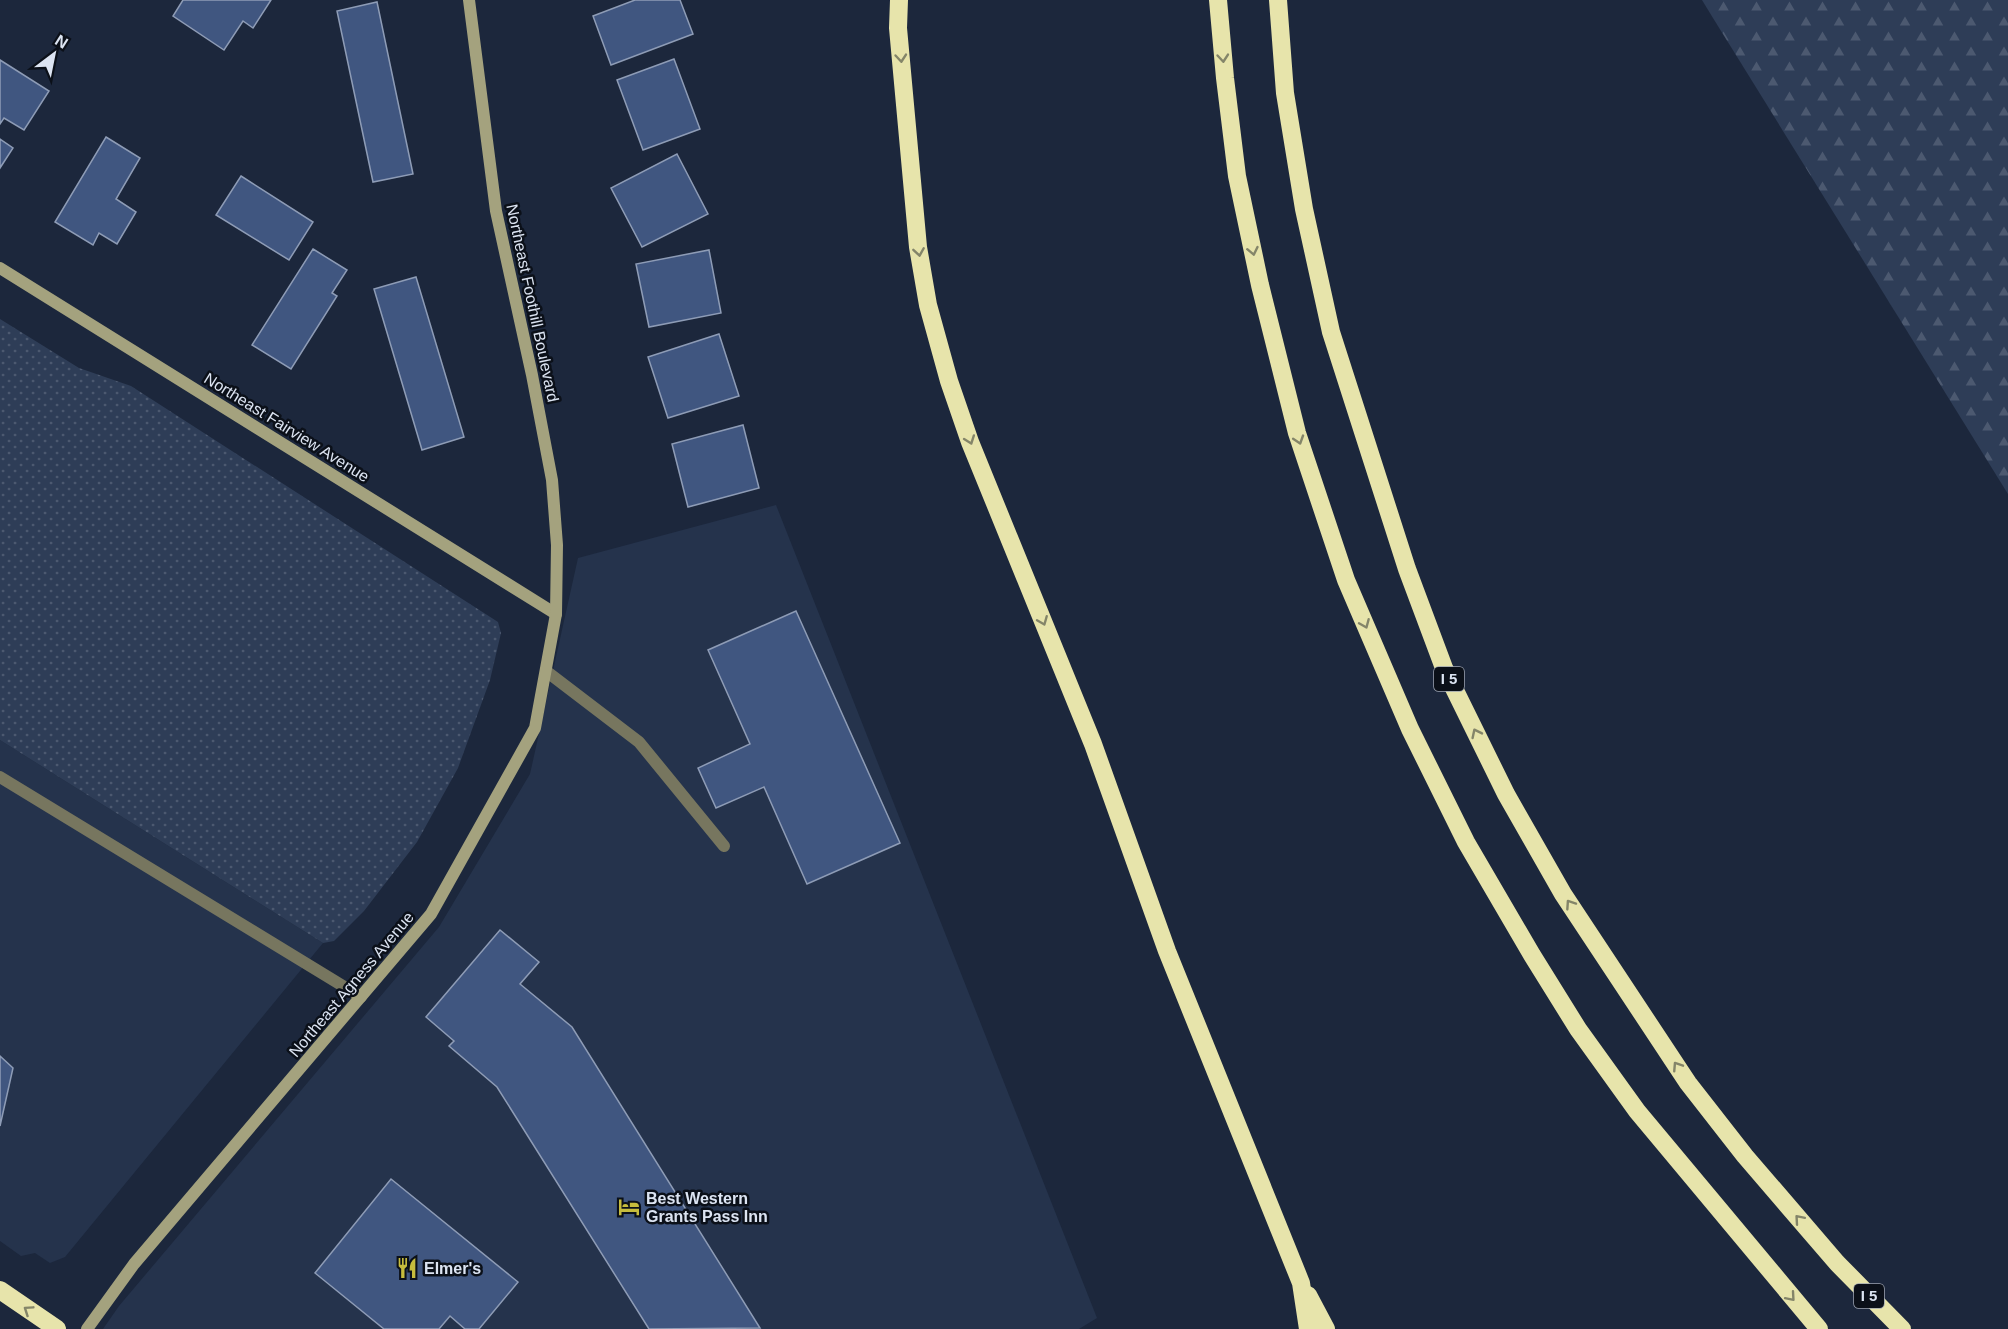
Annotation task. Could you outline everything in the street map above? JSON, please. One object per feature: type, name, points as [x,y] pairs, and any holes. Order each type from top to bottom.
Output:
[{"type":"highway","points":[[899,0],[898,28],[918,247],[928,305],[950,381],[970,442],[1093,744],[1167,951],[1301,1283],[1326,1329]]},
{"type":"highway","points":[[1218,0],[1237,176],[1260,285],[1297,433],[1346,580],[1410,729],[1466,842],[1532,956],[1578,1029],[1637,1111],[1819,1329]]},
{"type":"highway","name":"I 5","points":[[1278,0],[1285,93],[1304,210],[1331,332],[1407,569],[1443,668],[1506,794],[1563,894],[1688,1083],[1745,1156],[1837,1263],[1902,1329]]},
{"type":"highway","points":[[1301,1283],[1308,1329]]},
{"type":"highway","points":[[0,1290],[57,1329]]},
{"type":"street","name":"Northeast Foothill Boulevard","points":[[470,0],[496,211],[532,375],[552,480],[557,545],[556,614]]},
{"type":"street","name":"Northeast Fairview Avenue","points":[[0,268],[556,614]]},
{"type":"street","name":"Northeast Agness Avenue","points":[[87,1329],[134,1264],[431,914],[535,728],[556,614]]},
{"type":"lane","points":[[546,671],[639,742],[724,846]]},
{"type":"lane","points":[[0,777],[361,997]]},
{"type":"shaded area","points":[[776,505],[1097,1318],[1079,1329],[103,1329],[119,1306],[439,927],[530,774],[578,558]]},
{"type":"shaded area","points":[[0,740],[323,943],[65,1257],[50,1263],[35,1253],[21,1256],[0,1241]]},
{"type":"green space","points":[[1702,0],[2008,0],[2008,494],[1713,18]]},
{"type":"green space","points":[[0,319],[79,368],[131,386],[498,622],[501,633],[490,680],[458,768],[417,842],[364,911],[334,941],[323,943],[0,740]]},
{"type":"building","points":[[183,0],[271,0],[253,28],[243,21],[224,50],[173,16]]},
{"type":"building","points":[[635,0],[680,0],[693,34],[611,65],[593,16]]},
{"type":"building","points":[[377,2],[413,174],[373,182],[337,11]]},
{"type":"building","points":[[674,59],[700,129],[643,150],[617,80]]},
{"type":"building","points":[[0,60],[49,91],[24,130],[4,118],[0,124]]},
{"type":"building","points":[[106,137],[140,158],[116,199],[136,212],[117,244],[99,233],[93,245],[55,222]]},
{"type":"building","points":[[0,139],[13,148],[0,168]]},
{"type":"building","points":[[677,154],[708,214],[642,247],[611,188]]},
{"type":"building","points":[[241,176],[313,222],[289,260],[216,215]]},
{"type":"building","points":[[313,249],[347,270],[332,293],[337,296],[291,369],[252,345]]},
{"type":"building","points":[[709,250],[721,313],[649,327],[636,264]]},
{"type":"building","points":[[416,277],[464,437],[422,450],[374,289]]},
{"type":"building","points":[[719,334],[739,396],[668,418],[648,357]]},
{"type":"building","points":[[743,425],[759,488],[688,507],[672,444]]},
{"type":"building","points":[[796,611],[900,843],[807,884],[764,787],[716,808],[698,768],[750,744],[708,650]]},
{"type":"building","name":"Best Western Grants Pass Inn","points":[[500,930],[539,962],[520,984],[572,1027],[760,1328],[649,1329],[497,1087],[449,1046],[454,1041],[426,1017]]},
{"type":"building","points":[[0,1056],[13,1068],[0,1126]]},
{"type":"building","points":[[391,1179],[518,1282],[479,1329],[465,1329],[450,1316],[439,1329],[384,1329],[315,1273]]},
{"type":"place","name":"Best Western Grants Pass Inn","points":[[629,1207]]},
{"type":"place","name":"Elmer's","points":[[407,1268]]}]
